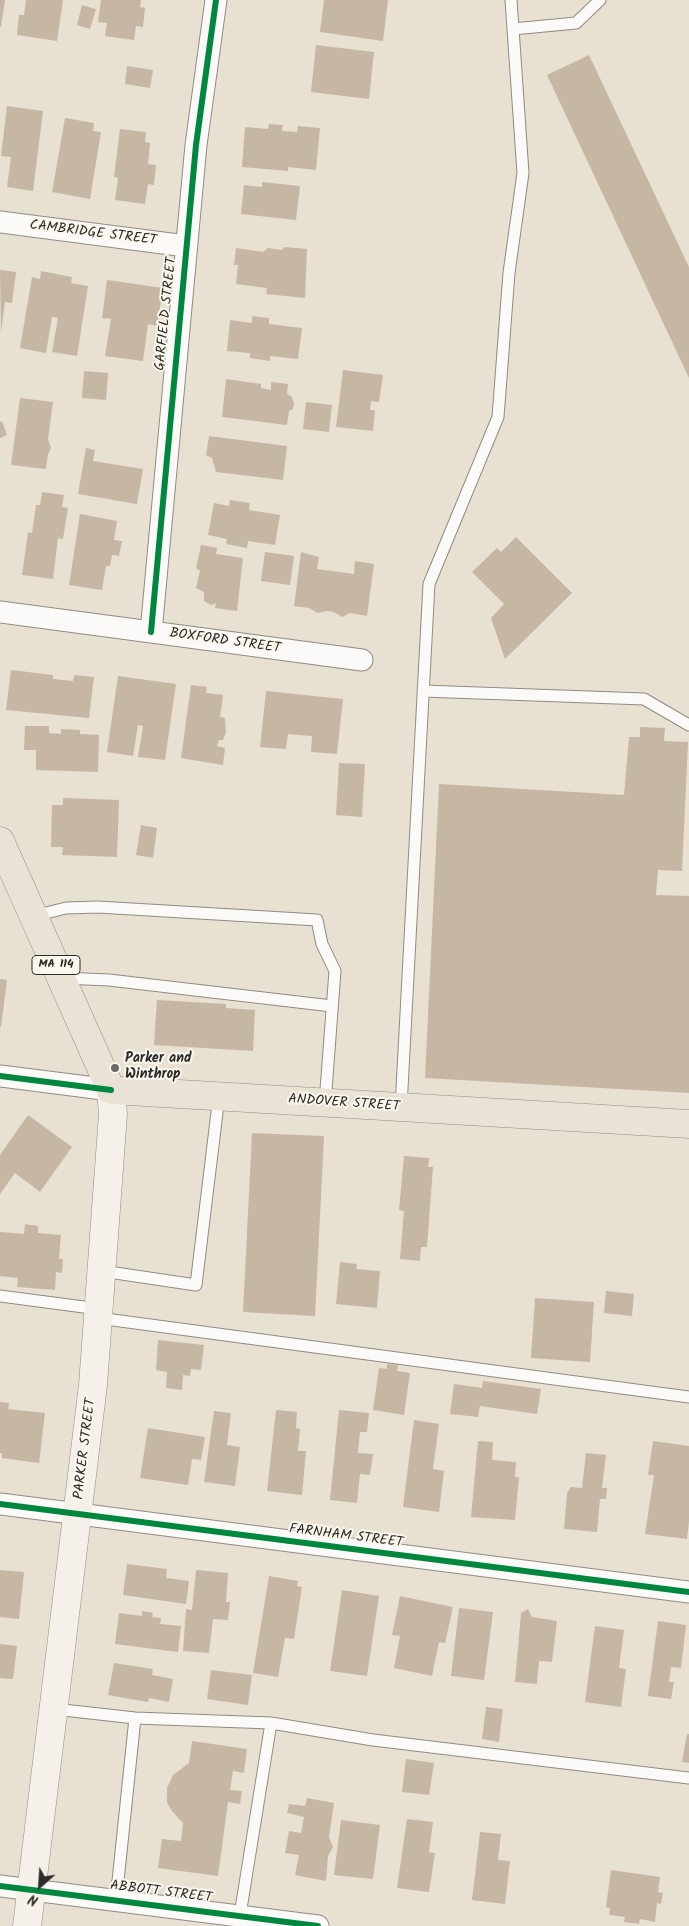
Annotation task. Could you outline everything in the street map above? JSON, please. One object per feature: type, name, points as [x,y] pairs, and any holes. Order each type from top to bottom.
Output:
[{"type":"main road","name":"MA 114","points":[[0,841],[111,1090]]},
{"type":"main road","name":"ANDOVER STREET","points":[[111,1090],[689,1124]]},
{"type":"main road","name":"PARKER STREET","points":[[27,1926],[93,1385],[113,1114],[111,1090]]},
{"type":"street","name":"GARFIELD STREET","points":[[151,632],[196,145],[216,0]]},
{"type":"street","name":"CAMBRIDGE STREET","points":[[0,222],[186,246]]},
{"type":"street","name":"BOXFORD STREET","points":[[0,612],[362,660]]},
{"type":"street","name":"ANDOVER STREET","points":[[0,1076],[111,1090]]},
{"type":"street","name":"FARNHAM STREET","points":[[0,1504],[689,1592]]},
{"type":"street","name":"ABBOTT STREET","points":[[0,1886],[318,1926]]},
{"type":"lane","points":[[401,1108],[429,584],[498,417],[509,273],[523,173],[511,0]]},
{"type":"lane","points":[[513,29],[576,23],[600,0]]},
{"type":"lane","points":[[423,691],[644,698],[689,725]]},
{"type":"lane","points":[[34,916],[66,908],[98,907],[316,920],[322,944],[335,971],[325,1103]]},
{"type":"lane","points":[[62,978],[109,980],[332,1006]]},
{"type":"lane","points":[[102,1271],[196,1285],[219,1096]]},
{"type":"lane","points":[[0,1296],[98,1314],[689,1397]]},
{"type":"lane","points":[[54,1709],[135,1718],[271,1723],[373,1740],[689,1778]]},
{"type":"lane","points":[[116,1900],[135,1718]]},
{"type":"lane","points":[[240,1915],[271,1723]]},
{"type":"building","points":[[0,0],[5,0],[1,27],[0,27]]},
{"type":"building","points":[[26,0],[63,0],[57,41],[17,35],[19,15],[24,15]]},
{"type":"building","points":[[101,0],[141,0],[140,7],[145,8],[143,27],[136,26],[134,40],[105,36],[107,23],[98,22]]},
{"type":"building","points":[[324,0],[388,0],[383,41],[320,32]]},
{"type":"building","points":[[82,5],[96,9],[90,29],[77,25]]},
{"type":"building","points":[[316,45],[374,52],[369,99],[311,92]]},
{"type":"building","points":[[589,55],[689,267],[689,378],[547,75]]},
{"type":"building","points":[[127,66],[153,70],[150,88],[125,84]]},
{"type":"building","points":[[7,106],[43,111],[33,191],[7,187],[11,157],[1,156]]},
{"type":"building","points":[[65,118],[94,123],[93,131],[101,132],[90,199],[52,192]]},
{"type":"building","points":[[269,124],[283,125],[282,131],[297,132],[298,126],[320,128],[316,170],[288,167],[288,171],[242,167],[245,127],[268,129]]},
{"type":"building","points":[[120,129],[146,132],[145,142],[150,143],[148,164],[156,165],[154,185],[148,184],[145,204],[115,200],[118,178],[114,177]]},
{"type":"building","points":[[262,182],[300,186],[296,220],[241,214],[244,185],[262,187]]},
{"type":"building","points":[[285,247],[307,249],[305,298],[266,294],[267,288],[236,284],[238,265],[234,265],[236,248],[263,252],[268,248],[281,250]]},
{"type":"building","points":[[0,270],[16,272],[12,303],[5,302],[1,334]]},
{"type":"building","points":[[41,271],[72,277],[71,283],[88,286],[77,356],[52,352],[58,318],[52,317],[46,353],[20,348],[32,277],[40,279]]},
{"type":"building","points":[[107,280],[163,288],[157,326],[148,324],[143,361],[105,356],[111,319],[102,318]]},
{"type":"building","points":[[252,316],[269,318],[269,324],[302,328],[298,359],[270,356],[270,361],[250,358],[250,353],[227,351],[230,320],[252,323]]},
{"type":"building","points":[[343,370],[383,375],[379,402],[371,401],[370,410],[375,410],[373,431],[336,427]]},
{"type":"building","points":[[84,371],[108,373],[106,400],[82,398]]},
{"type":"building","points":[[226,379],[261,384],[261,388],[271,390],[271,382],[288,384],[287,394],[292,397],[294,404],[293,409],[289,411],[287,425],[222,417]]},
{"type":"building","points":[[20,398],[53,402],[48,439],[51,448],[48,454],[46,469],[11,465]]},
{"type":"building","points":[[306,402],[332,405],[329,432],[303,429]]},
{"type":"building","points":[[2,421],[7,435],[0,438],[0,422]]},
{"type":"building","points":[[209,436],[287,446],[283,480],[216,472],[212,458],[206,455]]},
{"type":"building","points":[[86,448],[95,450],[93,461],[143,469],[137,504],[78,494]]},
{"type":"building","points":[[42,492],[64,495],[62,507],[68,508],[63,539],[58,538],[53,579],[22,575],[28,532],[32,533],[36,505],[40,505]]},
{"type":"building","points":[[230,500],[250,503],[249,510],[280,515],[275,545],[248,541],[247,548],[226,544],[227,539],[208,535],[214,503],[229,506]]},
{"type":"building","points":[[80,514],[117,521],[114,540],[122,541],[119,556],[112,555],[110,566],[106,566],[102,590],[69,585]]},
{"type":"building","points":[[516,537],[572,593],[505,659],[491,618],[504,604],[472,572],[497,548],[501,552]]},
{"type":"building","points":[[201,545],[217,548],[216,554],[243,558],[237,611],[215,608],[216,603],[211,605],[204,601],[204,592],[196,588],[200,571],[196,568]]},
{"type":"building","points":[[265,552],[294,556],[290,585],[261,581]]},
{"type":"building","points":[[301,552],[319,557],[317,569],[354,574],[355,561],[374,564],[367,616],[350,613],[342,617],[334,612],[317,613],[309,608],[294,606]]},
{"type":"building","points":[[11,670],[53,675],[53,679],[73,681],[74,675],[94,677],[89,718],[6,710]]},
{"type":"building","points":[[118,676],[176,684],[165,760],[138,757],[143,726],[138,725],[133,756],[107,752]]},
{"type":"building","points":[[191,685],[207,687],[206,693],[223,695],[220,717],[225,718],[226,733],[223,740],[219,740],[217,746],[225,748],[223,765],[181,758]]},
{"type":"building","points":[[266,691],[343,699],[337,754],[311,752],[312,736],[288,734],[286,749],[260,747]]},
{"type":"building","points":[[25,726],[49,726],[49,733],[61,734],[61,729],[80,730],[80,734],[99,735],[98,772],[36,770],[36,750],[24,750]]},
{"type":"building","points":[[640,727],[665,728],[664,741],[688,742],[682,871],[658,870],[656,895],[689,896],[689,1093],[425,1078],[439,784],[624,795],[629,737],[640,737]]},
{"type":"building","points":[[339,763],[365,764],[362,817],[336,815]]},
{"type":"building","points":[[63,798],[119,800],[117,857],[62,855],[63,847],[51,847],[52,805],[63,805]]},
{"type":"building","points":[[141,825],[157,828],[153,858],[136,855]]},
{"type":"building","points":[[0,979],[7,980],[1,1027],[0,1027]]},
{"type":"building","points":[[157,1000],[226,1004],[226,1008],[255,1010],[253,1051],[154,1045]]},
{"type":"building","points":[[28,1115],[72,1147],[40,1192],[15,1173],[0,1194],[0,1155]]},
{"type":"building","points":[[252,1133],[324,1136],[315,1316],[243,1312]]},
{"type":"building","points":[[404,1156],[429,1158],[428,1167],[433,1167],[427,1247],[421,1247],[420,1261],[400,1259],[404,1211],[399,1210]]},
{"type":"building","points":[[25,1224],[38,1226],[38,1233],[61,1235],[59,1259],[63,1259],[62,1273],[56,1272],[55,1290],[17,1287],[18,1278],[0,1276],[0,1232],[24,1234]]},
{"type":"building","points":[[340,1262],[357,1264],[356,1269],[380,1271],[377,1308],[336,1304]]},
{"type":"building","points":[[606,1291],[634,1294],[632,1316],[604,1313]]},
{"type":"building","points":[[535,1298],[594,1302],[590,1362],[531,1358]]},
{"type":"building","points":[[158,1340],[204,1345],[201,1370],[191,1369],[190,1376],[183,1375],[182,1390],[166,1388],[167,1372],[156,1370]]},
{"type":"building","points":[[387,1364],[398,1365],[397,1371],[410,1373],[404,1415],[373,1410],[379,1368],[387,1369]]},
{"type":"building","points":[[483,1381],[541,1389],[537,1414],[480,1406],[478,1417],[450,1414],[454,1384],[482,1388]]},
{"type":"building","points":[[0,1402],[9,1403],[8,1409],[45,1413],[39,1463],[2,1458],[2,1453],[0,1453]]},
{"type":"building","points":[[276,1410],[297,1412],[296,1428],[300,1429],[298,1451],[306,1451],[302,1495],[267,1491]]},
{"type":"building","points":[[339,1410],[369,1413],[367,1432],[360,1432],[358,1453],[373,1454],[370,1475],[360,1474],[357,1503],[330,1500]]},
{"type":"building","points":[[214,1411],[231,1413],[227,1445],[240,1447],[235,1486],[204,1482]]},
{"type":"building","points":[[414,1420],[439,1424],[433,1469],[444,1471],[439,1512],[403,1507]]},
{"type":"building","points":[[148,1428],[205,1437],[201,1460],[192,1459],[188,1485],[140,1478]]},
{"type":"building","points":[[478,1441],[493,1442],[492,1460],[516,1462],[515,1477],[519,1477],[515,1520],[471,1517]]},
{"type":"building","points":[[653,1441],[689,1446],[689,1521],[687,1539],[645,1534],[654,1475],[648,1475]]},
{"type":"building","points":[[586,1453],[606,1455],[602,1488],[607,1488],[606,1499],[600,1499],[597,1532],[564,1529],[567,1493],[571,1487],[582,1488]]},
{"type":"building","points":[[127,1564],[167,1569],[166,1578],[189,1581],[186,1604],[123,1595]]},
{"type":"building","points":[[0,1570],[24,1572],[19,1619],[0,1617]]},
{"type":"building","points":[[196,1570],[228,1573],[226,1602],[230,1602],[228,1620],[213,1619],[209,1653],[183,1651],[186,1609],[192,1610]]},
{"type":"building","points":[[269,1576],[298,1581],[297,1586],[302,1587],[294,1639],[285,1638],[278,1677],[253,1673]]},
{"type":"building","points":[[342,1590],[379,1596],[367,1676],[330,1671]]},
{"type":"building","points":[[400,1596],[453,1607],[445,1643],[439,1642],[432,1676],[394,1668],[400,1636],[392,1635]]},
{"type":"building","points":[[459,1608],[493,1612],[484,1680],[451,1676]]},
{"type":"building","points":[[528,1609],[532,1617],[557,1621],[552,1662],[539,1661],[537,1684],[515,1682],[521,1613]]},
{"type":"building","points":[[142,1611],[153,1613],[152,1617],[161,1618],[160,1624],[181,1626],[178,1652],[115,1644],[119,1613],[142,1616]]},
{"type":"building","points":[[658,1621],[686,1625],[681,1668],[671,1667],[669,1682],[674,1682],[671,1699],[648,1696]]},
{"type":"building","points":[[595,1626],[624,1630],[619,1668],[626,1669],[621,1707],[585,1702]]},
{"type":"building","points":[[0,1644],[17,1646],[13,1679],[0,1678]]},
{"type":"building","points":[[114,1663],[153,1669],[152,1675],[173,1679],[169,1702],[149,1698],[148,1702],[108,1695]]},
{"type":"building","points":[[211,1670],[252,1675],[248,1705],[207,1699]]},
{"type":"building","points":[[486,1707],[503,1709],[499,1742],[482,1739]]},
{"type":"building","points":[[687,1734],[689,1734],[689,1763],[682,1762]]},
{"type":"building","points":[[192,1741],[247,1749],[244,1773],[233,1771],[230,1790],[242,1791],[240,1804],[228,1802],[218,1876],[158,1868],[162,1839],[181,1841],[183,1823],[171,1810],[167,1802],[167,1788],[173,1775],[189,1763]]},
{"type":"building","points":[[406,1759],[434,1763],[429,1795],[402,1792]]},
{"type":"building","points":[[307,1798],[334,1803],[329,1837],[333,1847],[328,1856],[326,1881],[295,1875],[299,1855],[285,1853],[289,1831],[301,1833],[304,1817],[287,1813],[289,1804],[305,1806]]},
{"type":"building","points":[[407,1819],[433,1822],[429,1852],[435,1853],[429,1892],[397,1888]]},
{"type":"building","points":[[341,1820],[380,1825],[373,1879],[334,1875]]},
{"type":"building","points":[[480,1832],[501,1834],[498,1860],[510,1861],[505,1904],[472,1900]]},
{"type":"building","points":[[611,1870],[660,1877],[658,1892],[663,1893],[661,1904],[657,1903],[655,1922],[640,1919],[639,1924],[624,1922],[625,1917],[609,1915],[610,1908],[606,1907]]},
{"type":"cycle path","points":[[151,632],[196,145],[216,0]]},
{"type":"cycle path","points":[[0,1076],[111,1090]]},
{"type":"cycle path","points":[[0,1504],[689,1592]]},
{"type":"cycle path","points":[[0,1886],[318,1926]]},
{"type":"place","name":"Parker and Winthrop","points":[[115,1068]]}]
